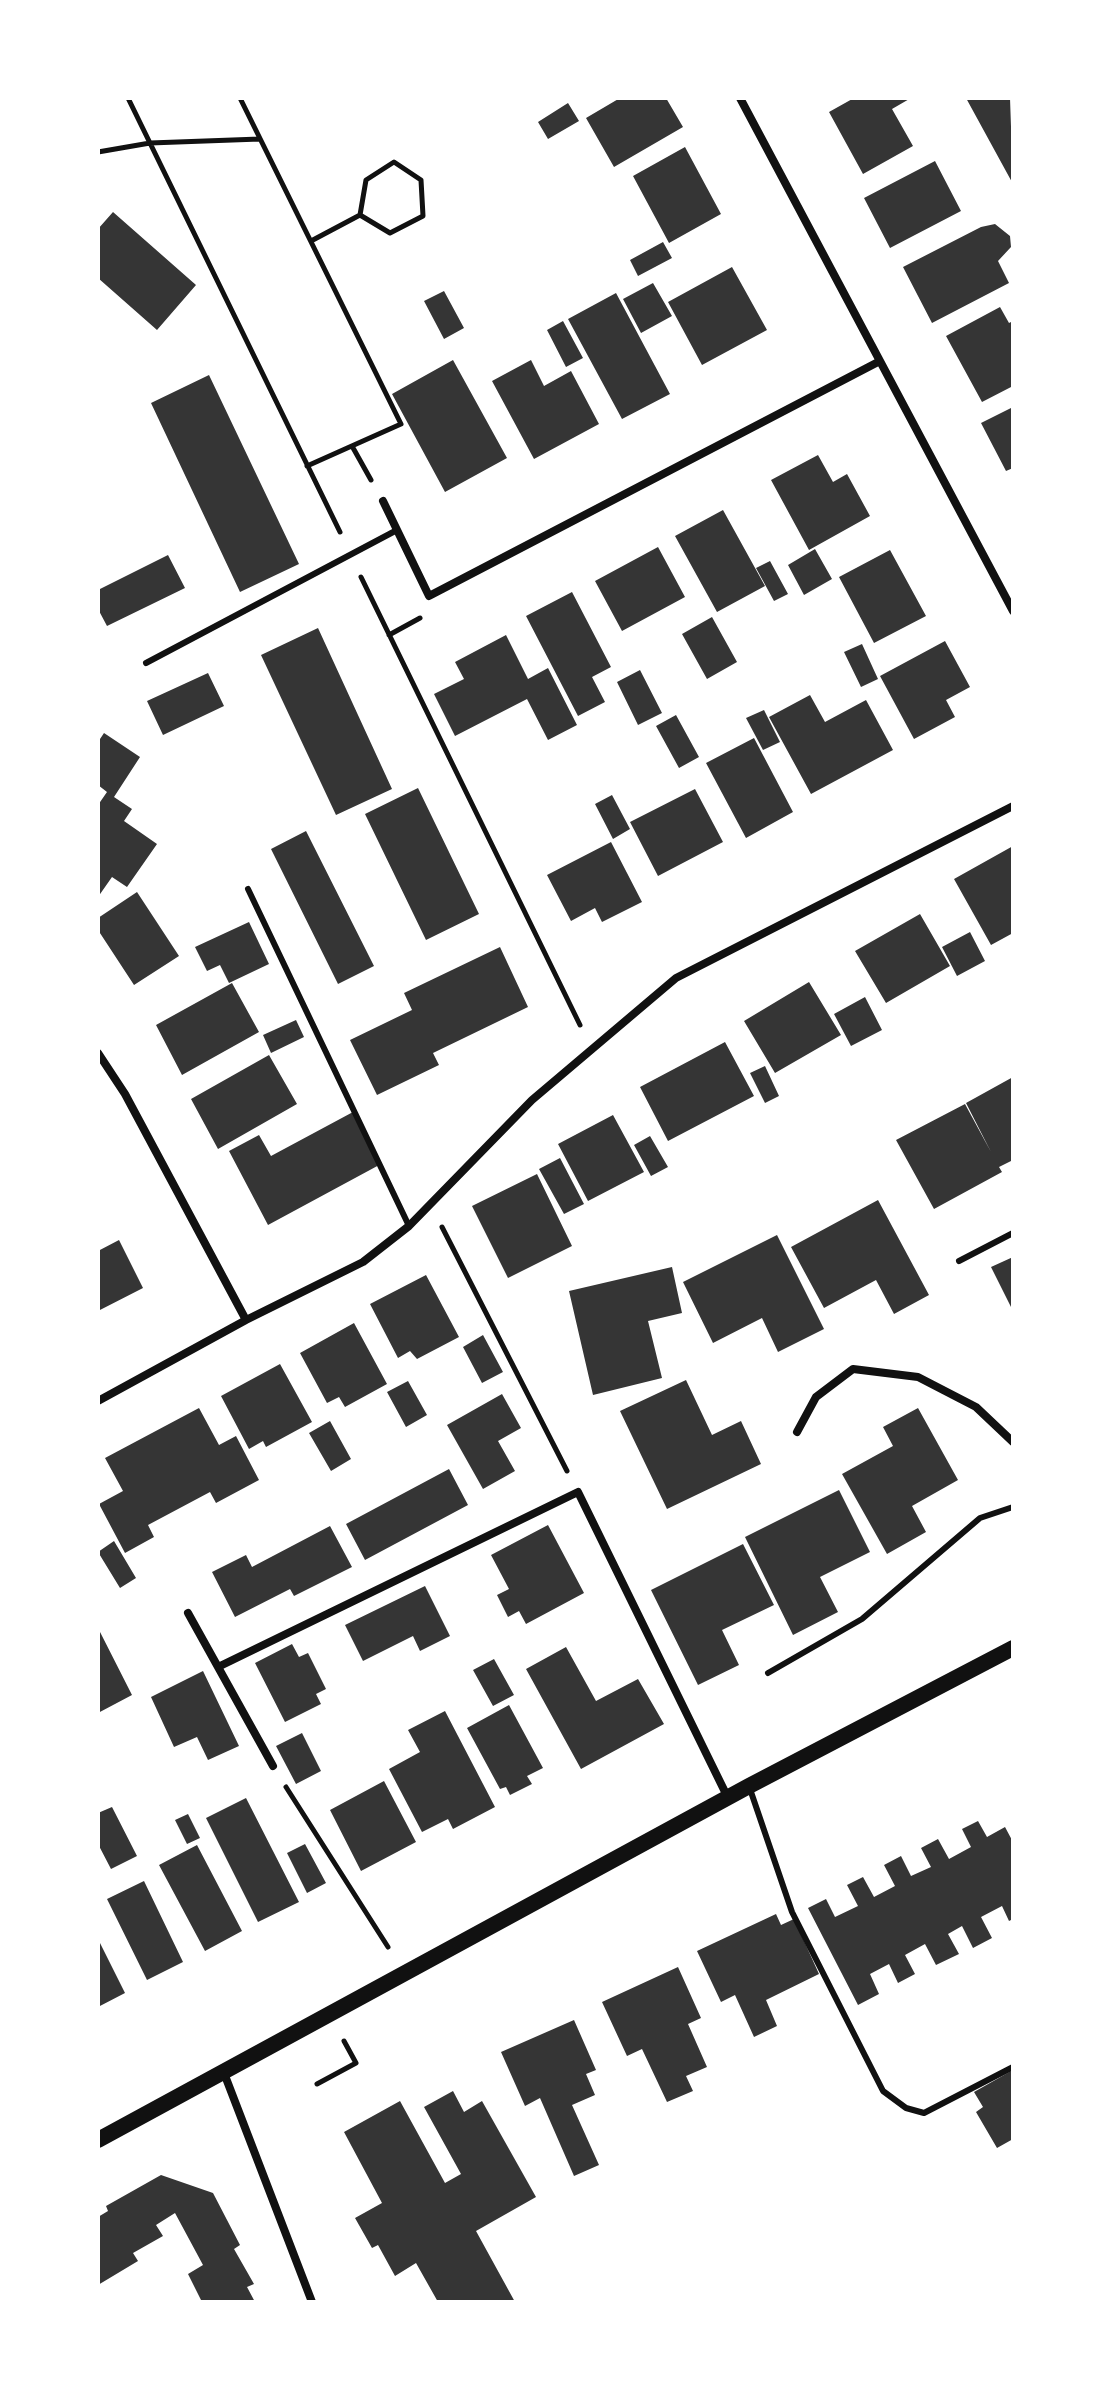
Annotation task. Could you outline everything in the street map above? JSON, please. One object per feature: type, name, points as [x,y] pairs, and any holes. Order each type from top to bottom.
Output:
[{"type":"main road","points":[[98,2140],[749,1786],[1013,1648]]},
{"type":"street","points":[[740,98],[1013,611]]},
{"type":"street","points":[[383,501],[429,596],[880,361]]},
{"type":"street","points":[[98,1401],[246,1320],[363,1262],[409,1226],[532,1100],[676,978],[1013,806]]},
{"type":"street","points":[[98,1053],[125,1094],[246,1320]]},
{"type":"street","points":[[797,1432],[816,1397],[853,1369],[918,1377],[976,1407],[1013,1442]]},
{"type":"street","points":[[218,1667],[578,1492],[728,1798]]},
{"type":"street","points":[[188,1613],[273,1766]]},
{"type":"street","points":[[224,2073],[312,2302]]},
{"type":"lane","points":[[146,663],[397,530]]},
{"type":"lane","points":[[248,889],[409,1226]]},
{"type":"lane","points":[[959,1261],[1013,1233]]},
{"type":"lane","points":[[768,1673],[862,1619],[980,1518],[1013,1507]]},
{"type":"lane","points":[[749,1786],[792,1912],[883,2091],[906,2108],[924,2113],[1013,2067]]},
{"type":"path","points":[[128,98],[592,1050]]},
{"type":"path","points":[[240,98],[401,424],[307,466]]},
{"type":"path","points":[[98,152],[150,143],[261,138]]},
{"type":"path","points":[[394,162],[421,180],[423,216],[390,233],[360,215],[366,180],[394,162]]},
{"type":"path","points":[[311,241],[360,215]]},
{"type":"path","points":[[352,446],[383,501]]},
{"type":"path","points":[[430,1205],[578,1492]]},
{"type":"path","points":[[273,1766],[405,1975]]},
{"type":"path","points":[[317,2084],[356,2063],[330,2016]]},
{"type":"building","points":[[620,98],[666,98],[683,127],[614,167],[586,118]]},
{"type":"building","points":[[854,98],[911,98],[892,109],[913,146],[863,174],[829,112]]},
{"type":"building","points":[[966,98],[1010,98],[1013,184]]},
{"type":"building","points":[[568,103],[579,121],[548,139],[538,122]]},
{"type":"building","points":[[685,147],[721,214],[669,243],[633,176]]},
{"type":"building","points":[[935,161],[961,211],[890,248],[864,198]]},
{"type":"building","points":[[113,212],[196,285],[157,330],[98,278],[98,229]]},
{"type":"building","points":[[995,224],[1010,236],[1011,247],[998,261],[1009,283],[932,323],[903,267],[981,227]]},
{"type":"building","points":[[663,242],[672,258],[638,276],[630,260]]},
{"type":"building","points":[[732,267],[767,330],[702,365],[668,302]]},
{"type":"building","points":[[653,283],[672,316],[641,333],[623,299]]},
{"type":"building","points":[[444,291],[464,328],[444,339],[424,301]]},
{"type":"building","points":[[616,293],[670,394],[622,419],[568,319]]},
{"type":"building","points":[[1000,307],[1009,323],[1013,321],[1013,386],[982,402],[946,336]]},
{"type":"building","points":[[563,321],[583,358],[566,367],[547,330]]},
{"type":"building","points":[[453,360],[507,458],[445,492],[392,394]]},
{"type":"building","points":[[531,360],[544,386],[571,371],[599,424],[534,459],[492,381]]},
{"type":"building","points":[[209,375],[299,564],[240,592],[151,403]]},
{"type":"building","points":[[1013,407],[1013,468],[1006,471],[981,423]]},
{"type":"building","points":[[818,455],[833,482],[847,474],[870,516],[809,550],[771,480]]},
{"type":"building","points":[[723,510],[765,586],[717,612],[675,536]]},
{"type":"building","points":[[658,547],[685,597],[622,631],[595,581]]},
{"type":"building","points":[[815,549],[832,579],[804,595],[788,565]]},
{"type":"building","points":[[890,550],[926,616],[874,643],[839,577]]},
{"type":"building","points":[[168,555],[185,588],[107,626],[98,609],[98,590]]},
{"type":"building","points":[[770,561],[788,594],[774,601],[756,568]]},
{"type":"building","points":[[572,592],[611,667],[592,677],[605,702],[578,716],[526,616]]},
{"type":"building","points":[[712,617],[737,662],[707,679],[682,634]]},
{"type":"building","points":[[318,628],[392,789],[336,815],[261,655]]},
{"type":"building","points":[[506,635],[528,679],[548,668],[577,725],[548,740],[527,699],[455,736],[434,694],[464,679],[455,662]]},
{"type":"building","points":[[945,641],[970,687],[946,700],[955,717],[914,739],[880,676]]},
{"type":"building","points":[[862,644],[878,679],[861,687],[844,652]]},
{"type":"building","points":[[640,670],[662,713],[638,725],[617,682]]},
{"type":"building","points":[[208,673],[224,706],[163,735],[147,701]]},
{"type":"building","points":[[810,695],[825,722],[866,700],[893,750],[811,794],[769,717]]},
{"type":"building","points":[[764,710],[780,742],[763,750],[746,718]]},
{"type":"building","points":[[676,715],[699,757],[679,768],[656,726]]},
{"type":"building","points":[[104,733],[140,757],[114,797],[132,809],[124,821],[157,844],[127,887],[112,877],[98,897],[98,805],[107,792],[98,785],[98,742]]},
{"type":"building","points":[[754,738],[793,812],[746,838],[706,763]]},
{"type":"building","points":[[418,788],[479,914],[426,940],[365,814]]},
{"type":"building","points":[[695,789],[723,842],[658,876],[630,822]]},
{"type":"building","points":[[612,795],[630,829],[613,839],[595,804]]},
{"type":"building","points":[[306,831],[374,966],[338,984],[271,849]]},
{"type":"building","points":[[611,842],[642,902],[602,922],[595,908],[571,921],[547,875]]},
{"type":"building","points":[[1013,846],[1013,933],[991,945],[954,879]]},
{"type":"building","points":[[137,892],[179,956],[134,985],[98,930],[98,918]]},
{"type":"building","points":[[920,914],[950,966],[886,1003],[855,951]]},
{"type":"building","points":[[249,922],[269,964],[229,983],[220,965],[207,971],[195,947]]},
{"type":"building","points":[[970,932],[985,961],[957,976],[942,947]]},
{"type":"building","points":[[500,947],[528,1007],[433,1053],[439,1065],[377,1095],[350,1040],[412,1010],[404,993]]},
{"type":"building","points":[[809,982],[841,1035],[775,1073],[744,1021]]},
{"type":"building","points":[[232,983],[259,1032],[182,1075],[156,1025]]},
{"type":"building","points":[[865,997],[882,1030],[851,1046],[834,1014]]},
{"type":"building","points":[[296,1020],[304,1037],[271,1053],[263,1035]]},
{"type":"building","points":[[725,1042],[754,1096],[668,1141],[640,1087]]},
{"type":"building","points":[[269,1055],[297,1104],[218,1149],[191,1099]]},
{"type":"building","points":[[765,1066],[779,1096],[765,1103],[750,1073]]},
{"type":"building","points":[[1013,1077],[1013,1160],[999,1167],[1002,1172],[934,1209],[896,1140],[965,1104],[991,1152],[966,1103]]},
{"type":"building","points":[[353,1112],[381,1164],[268,1225],[229,1151],[259,1135],[271,1156]]},
{"type":"building","points":[[613,1115],[644,1172],[588,1201],[558,1144]]},
{"type":"building","points":[[650,1136],[668,1167],[651,1176],[634,1145]]},
{"type":"building","points":[[560,1158],[584,1204],[564,1214],[539,1169]]},
{"type":"building","points":[[537,1174],[572,1246],[508,1278],[472,1206]]},
{"type":"building","points":[[878,1200],[929,1295],[894,1314],[876,1280],[824,1308],[791,1247]]},
{"type":"building","points":[[777,1235],[824,1329],[778,1352],[762,1318],[713,1343],[683,1282]]},
{"type":"building","points":[[119,1240],[143,1288],[98,1311],[98,1251]]},
{"type":"building","points":[[1013,1257],[1013,1311],[991,1267]]},
{"type":"building","points":[[672,1267],[682,1313],[648,1321],[662,1378],[593,1395],[569,1291]]},
{"type":"building","points":[[426,1275],[459,1337],[417,1359],[410,1351],[398,1358],[370,1304]]},
{"type":"building","points":[[354,1323],[387,1384],[345,1407],[339,1397],[327,1403],[300,1353]]},
{"type":"building","points":[[483,1335],[503,1372],[482,1383],[463,1347]]},
{"type":"building","points":[[280,1364],[312,1422],[266,1447],[263,1441],[249,1449],[221,1396]]},
{"type":"building","points":[[686,1380],[712,1435],[741,1421],[761,1464],[667,1509],[620,1411]]},
{"type":"building","points":[[408,1381],[427,1415],[406,1427],[387,1392]]},
{"type":"building","points":[[502,1394],[521,1428],[498,1441],[515,1471],[483,1489],[447,1425]]},
{"type":"building","points":[[199,1408],[219,1445],[236,1436],[259,1480],[216,1503],[210,1492],[148,1525],[154,1537],[125,1553],[99,1504],[123,1491],[105,1458]]},
{"type":"building","points":[[918,1408],[958,1480],[912,1506],[926,1532],[887,1554],[842,1474],[893,1446],[883,1427]]},
{"type":"building","points":[[330,1421],[351,1459],[331,1471],[309,1433]]},
{"type":"building","points":[[449,1469],[468,1505],[365,1560],[346,1524]]},
{"type":"building","points":[[839,1490],[870,1552],[820,1577],[838,1612],[793,1635],[745,1537]]},
{"type":"building","points":[[548,1525],[584,1593],[526,1624],[519,1611],[508,1617],[497,1595],[509,1589],[491,1555]]},
{"type":"building","points":[[330,1526],[352,1567],[294,1596],[290,1589],[235,1617],[212,1572],[246,1555],[252,1567]]},
{"type":"building","points":[[114,1541],[136,1578],[120,1588],[98,1552]]},
{"type":"building","points":[[743,1544],[774,1605],[722,1630],[739,1665],[698,1685],[651,1590]]},
{"type":"building","points":[[425,1586],[450,1636],[420,1651],[413,1636],[363,1661],[345,1625]]},
{"type":"building","points":[[98,1628],[132,1695],[98,1713]]},
{"type":"building","points":[[292,1644],[299,1657],[308,1653],[326,1689],[316,1694],[321,1704],[285,1722],[255,1663]]},
{"type":"building","points":[[566,1647],[596,1701],[638,1679],[664,1724],[581,1769],[526,1669]]},
{"type":"building","points":[[494,1659],[514,1695],[493,1706],[473,1670]]},
{"type":"building","points":[[203,1671],[239,1746],[208,1760],[197,1737],[174,1747],[151,1697]]},
{"type":"building","points":[[509,1705],[543,1768],[527,1776],[532,1784],[510,1795],[506,1787],[500,1789],[467,1728]]},
{"type":"building","points":[[445,1711],[495,1807],[453,1829],[448,1819],[422,1832],[389,1769],[420,1752],[408,1730]]},
{"type":"building","points":[[302,1733],[321,1771],[296,1784],[276,1746]]},
{"type":"building","points":[[384,1781],[416,1842],[361,1871],[330,1810]]},
{"type":"building","points":[[246,1798],[299,1902],[258,1922],[206,1818]]},
{"type":"building","points":[[112,1807],[137,1856],[111,1869],[98,1844],[98,1813]]},
{"type":"building","points":[[188,1814],[200,1838],[187,1844],[175,1820]]},
{"type":"building","points":[[978,1821],[987,1837],[1005,1827],[1013,1842],[1013,1919],[1009,1921],[1002,1906],[981,1917],[992,1938],[973,1948],[962,1926],[948,1934],[959,1954],[936,1965],[925,1944],[905,1955],[915,1974],[898,1983],[889,1964],[870,1974],[879,1994],[858,2005],[808,1908],[826,1899],[835,1917],[858,1906],[847,1885],[863,1877],[874,1897],[895,1886],[884,1865],[901,1856],[911,1876],[931,1867],[921,1848],[938,1839],[949,1859],[971,1847],[962,1829]]},
{"type":"building","points":[[305,1844],[326,1883],[307,1893],[287,1853]]},
{"type":"building","points":[[197,1845],[242,1931],[205,1951],[159,1865]]},
{"type":"building","points":[[144,1881],[183,1962],[147,1980],[107,1899]]},
{"type":"building","points":[[776,1914],[781,1925],[794,1919],[819,1974],[766,2000],[777,2026],[754,2037],[735,1995],[721,2002],[697,1951]]},
{"type":"building","points":[[98,1939],[125,1993],[98,2007]]},
{"type":"building","points":[[678,1967],[701,2018],[688,2024],[707,2067],[686,2076],[693,2091],[667,2102],[642,2049],[627,2056],[602,2002]]},
{"type":"building","points":[[574,2020],[596,2070],[586,2074],[595,2095],[572,2105],[599,2165],[574,2176],[540,2098],[525,2106],[501,2052]]},
{"type":"building","points":[[1013,2070],[1013,2139],[997,2148],[976,2112],[983,2107],[974,2092]]},
{"type":"building","points":[[453,2091],[464,2112],[482,2101],[536,2197],[476,2231],[515,2302],[438,2302],[416,2263],[395,2276],[378,2245],[372,2248],[355,2218],[382,2203],[344,2132],[400,2101],[445,2183],[461,2174],[424,2107]]},
{"type":"building","points":[[161,2175],[213,2193],[240,2245],[234,2249],[254,2284],[247,2287],[255,2302],[202,2302],[188,2274],[203,2265],[175,2213],[156,2225],[163,2236],[133,2253],[138,2261],[98,2285],[98,2217],[108,2211],[106,2206]]}]
